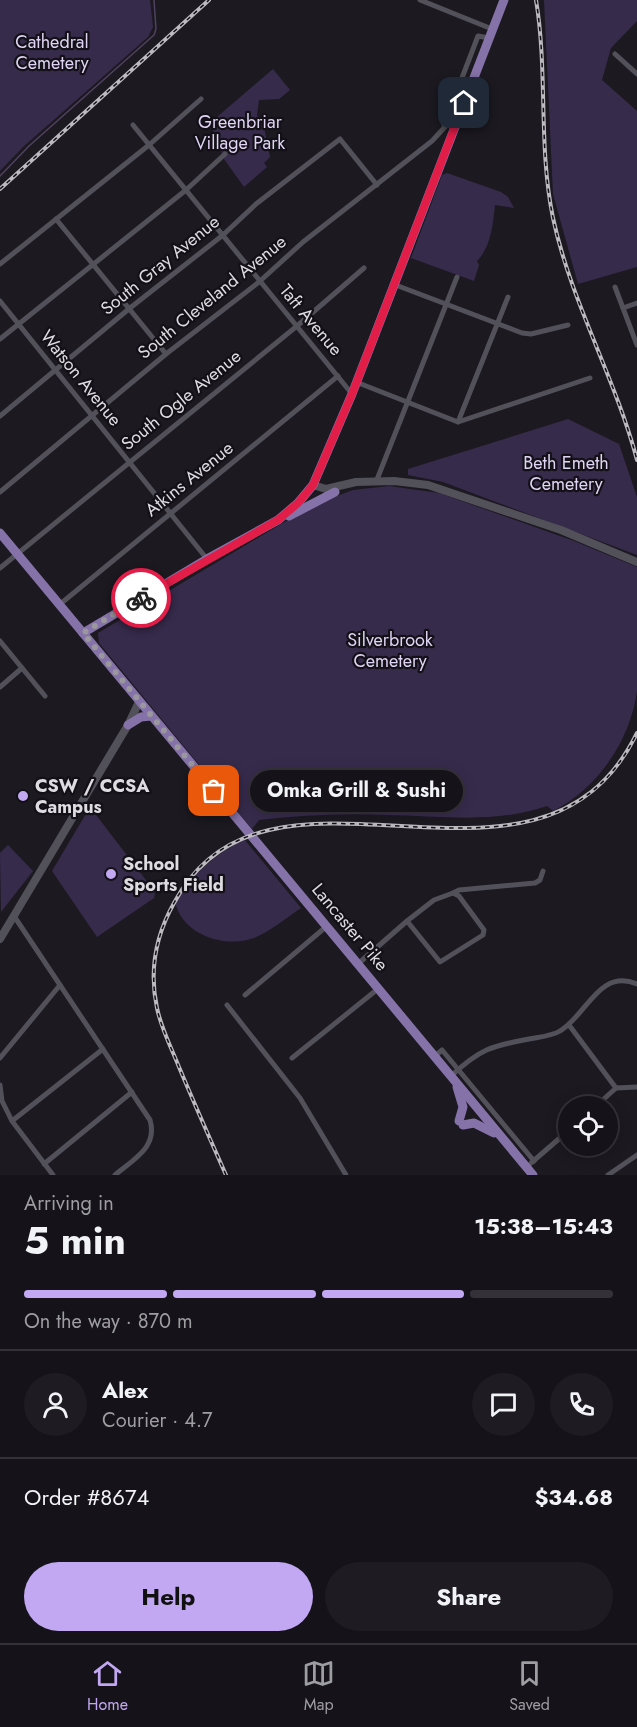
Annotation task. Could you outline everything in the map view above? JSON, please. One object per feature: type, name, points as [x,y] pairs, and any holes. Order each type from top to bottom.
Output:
[{"type":"main road","points":[[278,520],[298,503],[313,485],[352,394],[504,0]]},
{"type":"main road","points":[[313,485],[326,489],[376,482],[410,483],[444,490],[561,530],[637,562]]},
{"type":"main road","points":[[83,633],[207,559],[278,520],[335,492],[365,483]]},
{"type":"main road","points":[[313,485],[318,493],[335,492]]},
{"type":"main road","name":"Lancaster Pike","points":[[0,533],[435,1056],[455,1076],[502,1137],[531,1168]]},
{"type":"main road","points":[[0,939],[129,725],[139,702]]},
{"type":"main road","points":[[129,725],[141,717],[151,716]]},
{"type":"main road","points":[[455,1076],[463,1107],[461,1123],[482,1125],[502,1137]]},
{"type":"street","points":[[420,0],[491,34]]},
{"type":"street","name":"South Cleveland Avenue","points":[[444,127],[478,36],[491,34]]},
{"type":"street","points":[[615,54],[636,72]]},
{"type":"street","points":[[0,264],[149,145],[201,99]]},
{"type":"street","name":"South Cleveland Avenue","points":[[0,492],[166,354],[259,282],[303,242],[432,141],[453,120],[464,103]]},
{"type":"street","name":"Taft Avenue","points":[[133,125],[352,394]]},
{"type":"street","name":"South Gray Avenue","points":[[0,416],[130,308],[223,235],[256,204],[340,140],[377,185]]},
{"type":"street","points":[[0,339],[186,190],[225,154]]},
{"type":"street","points":[[56,219],[166,354]]},
{"type":"street","name":"South Ogle Avenue","points":[[0,568],[297,326],[364,268]]},
{"type":"street","points":[[376,482],[457,277]]},
{"type":"street","points":[[393,284],[445,306],[527,334],[568,325]]},
{"type":"street","points":[[615,287],[637,345]]},
{"type":"street","points":[[458,422],[508,297]]},
{"type":"street","name":"Watson Avenue","points":[[0,300],[207,559]]},
{"type":"street","points":[[623,308],[637,303]]},
{"type":"street","name":"Atkins Avenue","points":[[59,604],[338,376]]},
{"type":"street","points":[[356,382],[458,422],[590,378]]},
{"type":"street","points":[[0,641],[45,696]]},
{"type":"street","points":[[0,687],[22,668]]},
{"type":"street","points":[[358,963],[434,900],[459,890],[535,883],[540,880],[543,872]]},
{"type":"street","points":[[407,921],[440,962],[462,950],[483,935],[484,930],[459,896],[453,893]]},
{"type":"street","points":[[14,916],[150,1120],[153,1134],[144,1150],[115,1175]]},
{"type":"street","points":[[245,995],[327,926]]},
{"type":"street","points":[[558,1141],[531,1168],[455,1076],[482,1050],[558,1033],[569,1025],[603,986],[628,981],[637,984]]},
{"type":"street","points":[[0,1058],[60,985]]},
{"type":"street","points":[[292,1058],[380,988]]},
{"type":"street","points":[[227,1005],[300,1098],[346,1175]]},
{"type":"street","points":[[569,1025],[616,1088]]},
{"type":"street","points":[[12,1121],[103,1049]]},
{"type":"street","points":[[0,1085],[2,1101],[12,1121],[53,1175]]},
{"type":"street","points":[[607,1096],[616,1088],[637,1087]]},
{"type":"street","points":[[44,1164],[132,1092]]},
{"type":"street","points":[[608,1175],[637,1155]]},
{"type":"green space","name":"Cathedral Cemetery","points":[[0,0],[150,0],[153,27],[148,37],[23,147],[0,171]]},
{"type":"green space","points":[[544,0],[637,0],[637,21],[611,48],[602,80],[637,111],[637,267],[578,284],[553,194]]},
{"type":"green space","name":"Greenbriar Village Park","points":[[273,69],[290,90],[279,99],[259,100],[257,115],[263,122],[270,157],[264,163],[267,167],[244,187],[224,159],[210,123]]},
{"type":"green space","points":[[447,173],[501,192],[508,197],[514,208],[495,205],[490,235],[477,261],[479,265],[474,281],[411,258],[442,175]]},
{"type":"green space","name":"Beth Emeth Cemetery","points":[[568,419],[619,444],[637,497],[637,555],[443,482],[408,475],[408,469]]},
{"type":"green space","name":"Silverbrook Cemetery","points":[[389,486],[439,493],[574,541],[637,567],[637,691],[627,728],[619,745],[598,776],[584,790],[553,811],[547,806],[528,812],[488,817],[355,814],[307,816],[259,820],[252,829],[99,643],[98,633],[313,505],[353,490]]},
{"type":"green space","name":"School Sports Field","points":[[90,807],[155,892],[154,898],[97,937],[52,871]]},
{"type":"green space","points":[[244,839],[301,908],[254,938],[230,942],[218,940],[206,936],[186,923],[175,902],[189,882],[205,866]]},
{"type":"green space","points":[[8,845],[33,871],[1,912],[0,853]]},
{"type":"waterway","points":[[0,176],[29,146],[154,35],[156,29],[154,0]]},
{"type":"railway","points":[[0,189],[209,0]]},
{"type":"railway","points":[[536,0],[542,54],[548,191],[553,218],[571,280],[617,399],[637,460]]},
{"type":"railway","points":[[226,1175],[164,1030],[157,1008],[154,980],[156,954],[168,915],[174,903],[217,853],[273,829],[336,824],[472,828],[537,819],[593,791],[637,733]]},
{"type":"way so far","points":[[141,598],[83,633],[214,791]]},
{"type":"place","name":"Omka Grill & Sushi","points":[[214,791]]},
{"type":"place","name":"CSW / CCSA Campus","points":[[23,796]]},
{"type":"place","name":"School Sports Field","points":[[111,874]]},
{"type":"route","points":[[141,598],[278,520],[298,503],[313,485],[352,394],[464,103]]}]
